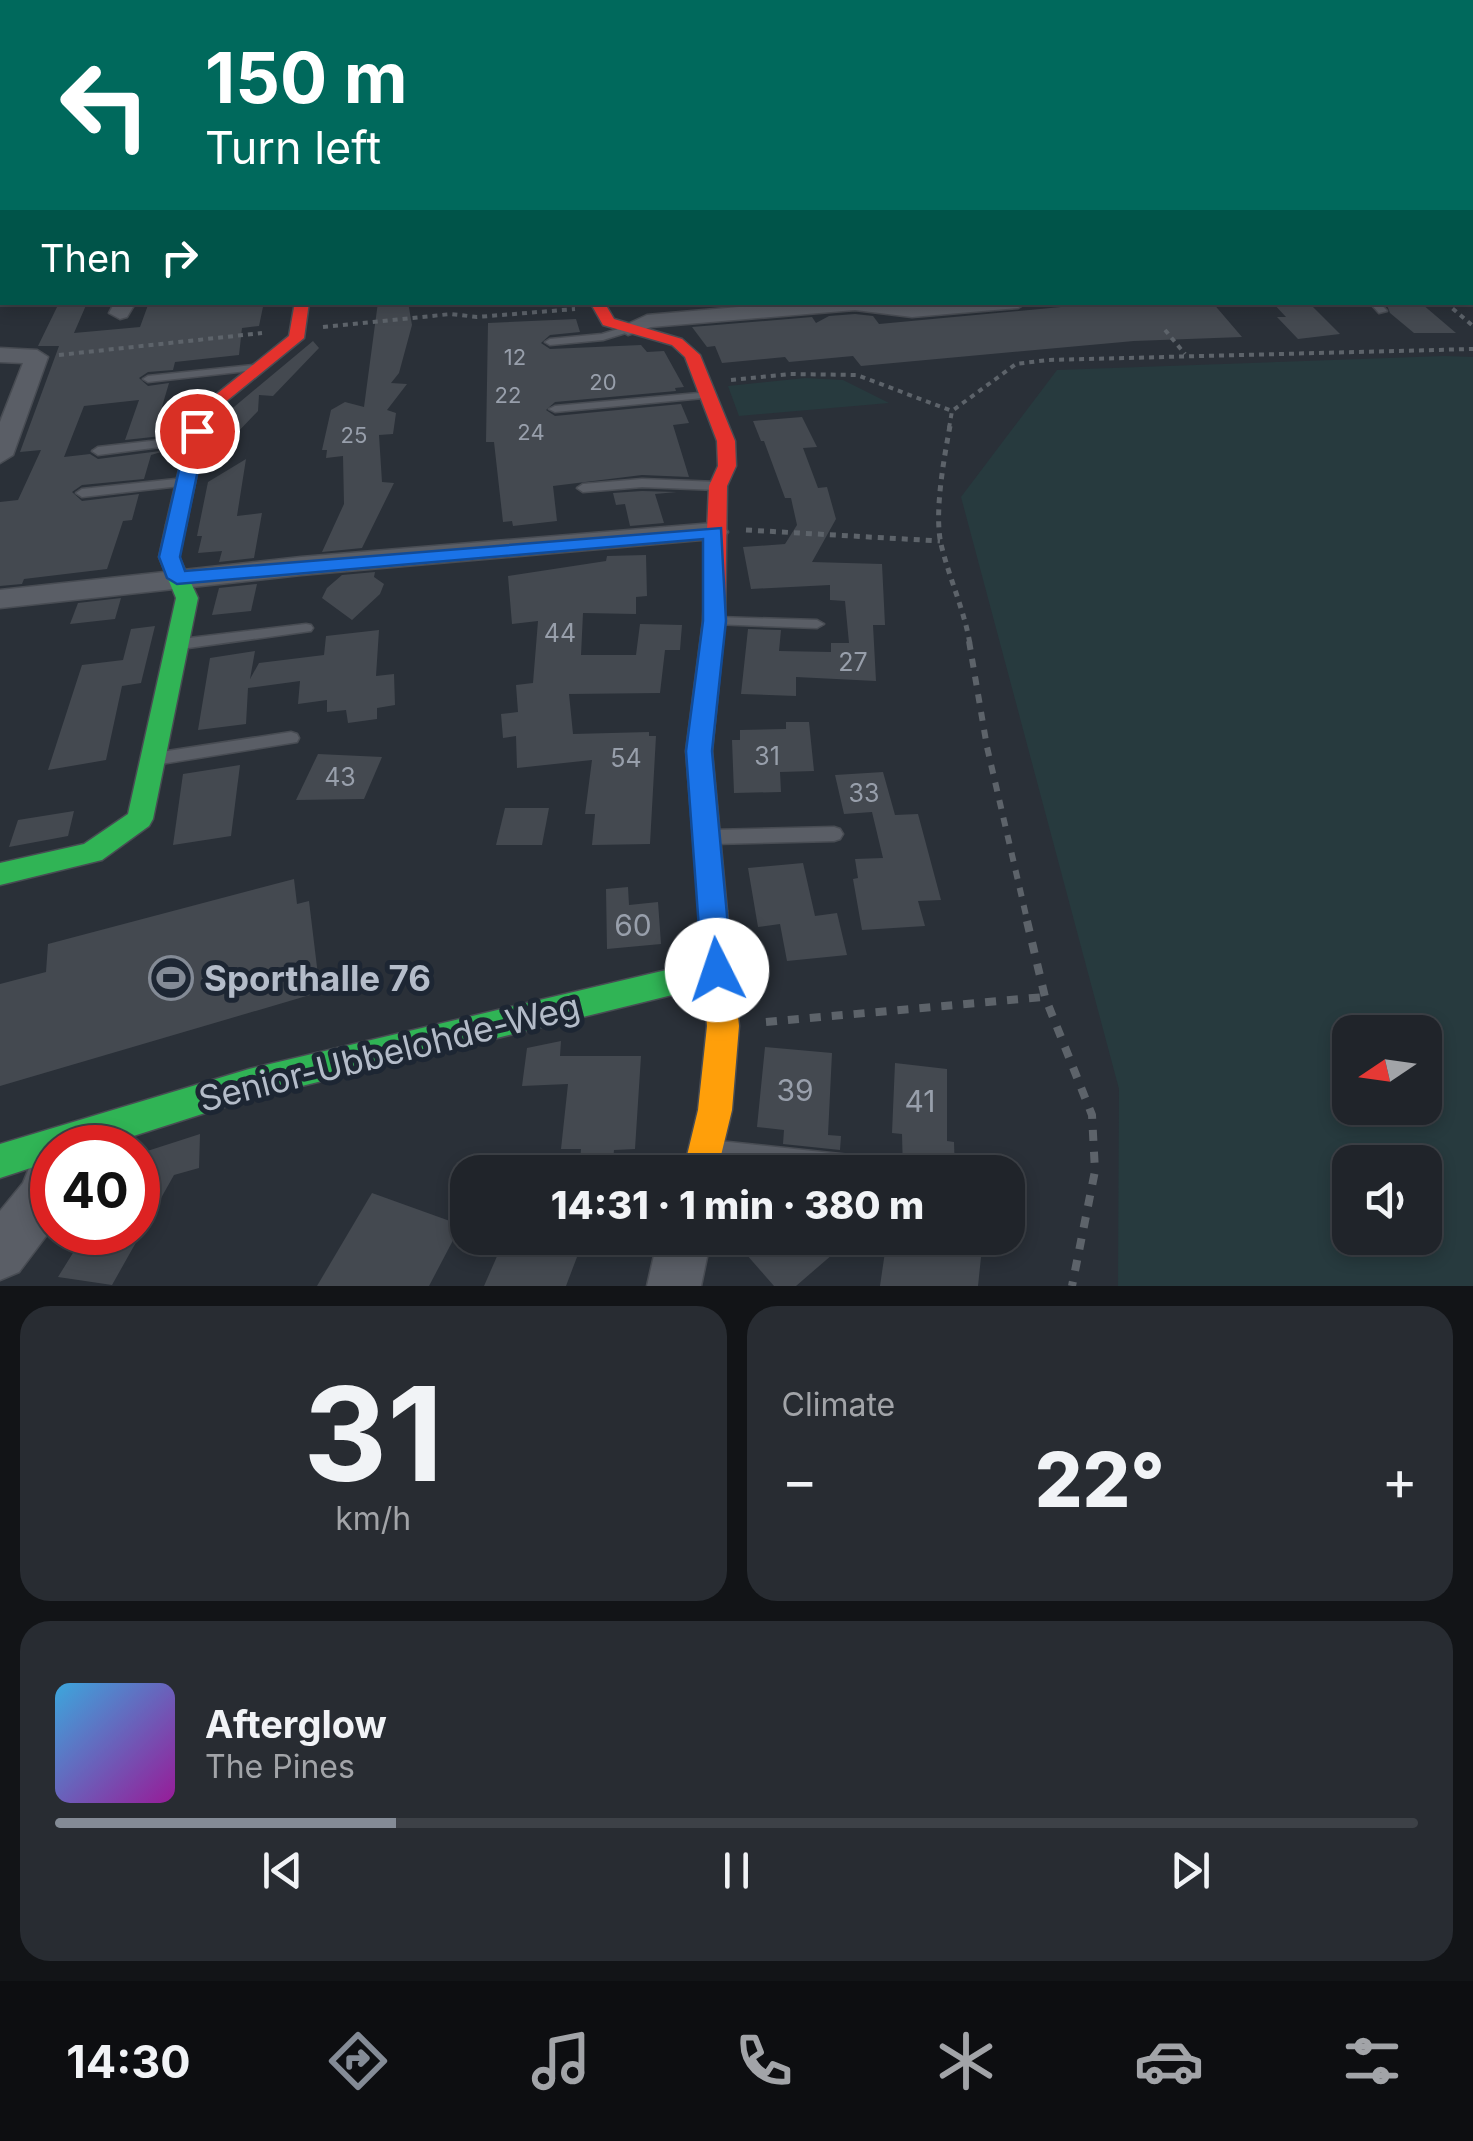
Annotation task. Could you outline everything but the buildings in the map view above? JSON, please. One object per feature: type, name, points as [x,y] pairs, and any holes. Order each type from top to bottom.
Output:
[{"type":"street","points":[[0,874],[78,859],[115,844],[140,819],[187,598],[169,557],[195,440],[212,405],[296,338],[302,305]]},
{"type":"street","points":[[598,305],[608,322],[677,342],[692,355],[726,441],[727,466],[718,486],[714,621],[699,751],[723,1026],[715,1110],[705,1155]]},
{"type":"street","points":[[628,329],[647,321],[842,305]]},
{"type":"street","points":[[862,305],[912,311],[983,305]]},
{"type":"street","points":[[0,355],[37,357],[0,455]]},
{"type":"street","points":[[0,599],[177,578],[714,532]]},
{"type":"street","name":"Senior-Ubbelohde-Weg","points":[[137,1125],[248,1084],[717,970]]},
{"type":"street","name":"Senior-Ubbelohde-Weg","points":[[0,1162],[30,1158]]},
{"type":"street","points":[[0,1253],[30,1215]]},
{"type":"street","points":[[674,1286],[682,1255]]},
{"type":"lane","points":[[1376,305],[1382,311]]},
{"type":"lane","points":[[550,342],[603,337],[628,329]]},
{"type":"lane","points":[[148,379],[256,368]]},
{"type":"lane","points":[[555,409],[707,389]]},
{"type":"lane","points":[[98,451],[195,440]]},
{"type":"lane","points":[[82,493],[186,482]]},
{"type":"lane","points":[[583,488],[642,483],[718,486]]},
{"type":"lane","points":[[714,621],[817,624]]},
{"type":"lane","points":[[177,645],[306,628]]},
{"type":"lane","points":[[152,759],[291,738]]},
{"type":"lane","points":[[704,837],[834,834]]},
{"type":"path","points":[[37,357],[450,314],[478,317],[598,305]]},
{"type":"path","points":[[1448,305],[1473,326]]},
{"type":"path","points":[[1165,330],[1185,354]]},
{"type":"path","points":[[1072,1286],[1095,1172],[1092,1115],[1045,997],[987,747],[964,609],[940,541],[943,467],[952,411],[1016,364],[1185,354],[1473,349]]},
{"type":"path","points":[[707,389],[790,374],[857,376],[952,411]]},
{"type":"path","points":[[714,532],[779,530],[847,538],[940,541]]},
{"type":"path","points":[[723,1026],[1045,997]]},
{"type":"green space","points":[[1473,357],[1473,1286],[1118,1286],[1119,1089],[961,497],[1057,370]]},
{"type":"green space","points":[[805,378],[843,380],[889,403],[739,416],[728,386]]},
{"type":"traffic: fast","points":[[0,874],[92,853],[140,819],[187,598],[169,557],[176,525]]},
{"type":"traffic: fast","points":[[0,1161],[249,1084],[717,971]]},
{"type":"traffic: slow","points":[[704,1155],[715,1110],[723,1026],[713,911]]},
{"type":"traffic: jam","points":[[176,525],[197,431],[211,405],[296,338],[302,305]]},
{"type":"traffic: jam","points":[[599,305],[608,322],[677,342],[692,355],[726,441],[727,466],[718,486],[714,621],[699,751],[713,911]]},
{"type":"place","name":"Sporthalle 76","points":[[171,978]]},
{"type":"route","points":[[197,431],[169,557],[177,578],[714,532],[714,621],[699,751],[717,970]]}]
